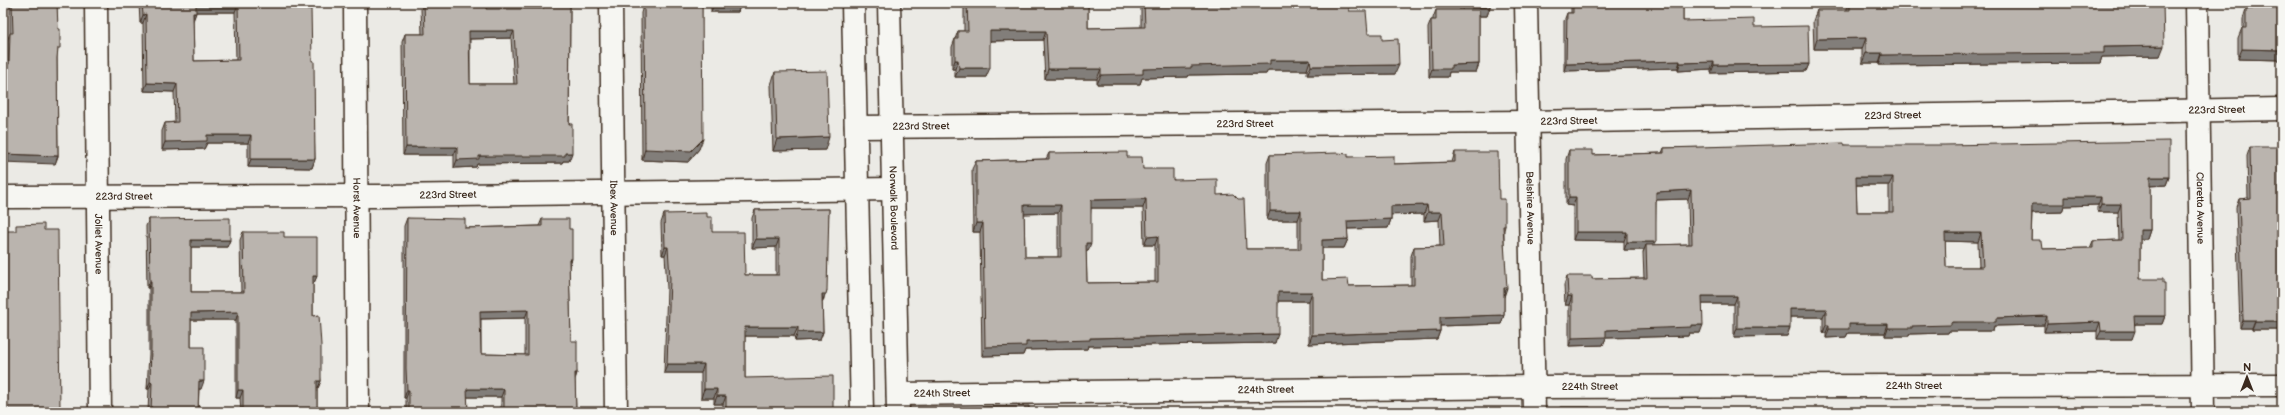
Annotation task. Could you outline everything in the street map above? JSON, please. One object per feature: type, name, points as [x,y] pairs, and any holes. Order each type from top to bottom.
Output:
[{"type":"street","name":"Joliet Avenue","points":[[96,3],[100,412]]},
{"type":"street","name":"Horst Avenue","points":[[355,3],[358,412]]},
{"type":"street","name":"Ibex Avenue","points":[[611,3],[616,412]]},
{"type":"street","points":[[853,3],[862,412]]},
{"type":"street","name":"Norwalk Boulevard","points":[[889,3],[898,403]]},
{"type":"street","name":"Belshire Avenue","points":[[1526,3],[1534,412]]},
{"type":"street","name":"Claretta Avenue","points":[[2197,3],[2203,412]]},
{"type":"street","name":"223rd Street","points":[[856,128],[1528,122],[2198,109],[2282,109]]},
{"type":"street","name":"223rd Street","points":[[3,198],[614,194],[893,189]]},
{"type":"street","name":"224th Street","points":[[898,403],[1534,387],[2282,385]]},
{"type":"building","points":[[12,3],[57,3],[58,29],[60,29],[60,48],[58,48],[57,58],[58,156],[3,154],[3,64],[9,64],[10,33],[13,33]]},
{"type":"building","points":[[142,3],[305,3],[304,9],[311,9],[312,61],[314,61],[315,159],[251,159],[251,135],[207,135],[207,141],[165,142],[165,123],[178,122],[177,84],[147,83],[146,14],[143,15]],"holes":[[[196,4],[238,4],[239,60],[194,61],[193,13],[196,13]]]},
{"type":"building","points":[[424,3],[486,3],[486,9],[543,9],[543,3],[570,3],[569,124],[572,124],[572,153],[565,153],[565,156],[479,156],[479,159],[457,160],[457,147],[406,147],[405,34],[425,34]],"holes":[[[469,31],[514,31],[517,84],[470,84]]]},
{"type":"building","points":[[644,3],[702,3],[703,139],[691,151],[645,149]]},
{"type":"building","points":[[967,3],[1088,3],[1088,28],[1145,27],[1144,3],[1349,3],[1349,11],[1366,11],[1368,34],[1382,34],[1382,40],[1398,39],[1399,65],[1311,66],[1310,60],[1270,60],[1270,64],[1143,69],[1143,74],[1101,75],[1101,69],[1048,69],[1046,31],[990,31],[990,68],[959,68],[958,60],[955,60],[955,38],[958,38],[958,31],[968,31]]},
{"type":"building","points":[[1463,3],[1490,3],[1490,7],[1463,7]]},
{"type":"building","points":[[1573,3],[1683,3],[1683,21],[1754,19],[1754,27],[1808,26],[1809,64],[1714,65],[1714,62],[1680,63],[1680,61],[1566,64],[1567,13],[1573,13]]},
{"type":"building","points":[[1850,3],[2163,3],[2164,46],[2104,47],[2104,53],[1882,55],[1882,53],[1866,53],[1866,38],[1817,39],[1817,10],[1850,10]]},
{"type":"building","points":[[2253,3],[2282,3],[2282,50],[2242,49],[2242,28],[2246,28],[2246,9],[2253,9]]},
{"type":"building","points":[[1436,10],[1479,10],[1479,64],[1451,65],[1451,69],[1432,69],[1431,20],[1436,20]]},
{"type":"building","points":[[827,71],[829,137],[777,139],[775,72]]},
{"type":"building","points":[[2169,141],[2169,177],[2150,177],[2150,230],[2140,230],[2140,279],[2163,279],[2163,283],[2165,283],[2165,316],[2134,316],[2135,331],[2101,331],[2100,322],[2047,324],[2047,316],[1996,318],[1996,322],[1951,322],[1951,325],[1912,326],[1912,328],[1888,328],[1888,324],[1849,324],[1849,329],[1829,329],[1829,325],[1826,325],[1826,309],[1790,309],[1790,328],[1737,328],[1737,296],[1702,296],[1703,325],[1691,325],[1691,327],[1606,330],[1606,337],[1572,338],[1572,296],[1568,296],[1567,276],[1592,276],[1592,279],[1647,278],[1646,245],[1692,244],[1691,190],[1656,192],[1656,242],[1627,242],[1627,232],[1576,232],[1576,197],[1569,197],[1569,150],[1593,150],[1593,155],[1664,153],[1664,148],[1844,143],[1844,145],[1944,145]],"holes":[[[1856,177],[1893,177],[1893,212],[1857,212]],[[2065,197],[2101,197],[2101,204],[2121,204],[2122,240],[2093,241],[2093,248],[2043,249],[2042,242],[2040,242],[2040,240],[2031,240],[2032,204],[2065,204]],[[1945,233],[1981,233],[1983,267],[1946,267]]]},
{"type":"building","points":[[2250,147],[2282,147],[2282,322],[2255,322],[2255,320],[2243,320],[2239,199],[2251,198]]},
{"type":"building","points":[[1127,152],[1127,157],[1142,157],[1143,169],[1173,169],[1173,180],[1217,179],[1217,195],[1233,194],[1238,199],[1244,199],[1246,249],[1301,249],[1301,211],[1270,211],[1270,155],[1338,153],[1348,154],[1348,157],[1394,156],[1394,164],[1455,162],[1455,152],[1498,152],[1499,199],[1505,199],[1505,226],[1503,226],[1507,288],[1504,288],[1504,315],[1440,317],[1440,331],[1312,335],[1312,292],[1278,292],[1278,334],[1090,338],[1090,340],[1026,342],[1026,346],[985,347],[983,223],[976,223],[976,161],[1049,159],[1049,153]],"holes":[[[1146,199],[1147,237],[1158,236],[1158,282],[1087,283],[1086,243],[1091,243],[1091,200]],[[1024,205],[1061,205],[1061,257],[1025,257]],[[1427,205],[1428,212],[1442,212],[1444,246],[1414,247],[1414,285],[1349,286],[1348,279],[1322,280],[1322,240],[1348,239],[1347,221],[1391,219],[1391,206]]]},
{"type":"building","points":[[829,209],[827,290],[826,294],[822,294],[823,332],[798,332],[798,327],[745,327],[745,378],[833,376],[833,412],[726,412],[726,396],[717,396],[717,389],[704,389],[704,364],[667,364],[670,279],[668,247],[665,247],[664,214],[707,213],[707,217],[712,217],[712,232],[744,232],[745,275],[779,275],[779,239],[756,239],[755,210]]},
{"type":"building","points":[[230,218],[230,240],[191,240],[191,292],[244,292],[243,232],[284,232],[284,237],[317,237],[317,276],[313,276],[313,316],[319,315],[321,381],[317,381],[317,412],[243,412],[243,390],[238,390],[238,312],[191,313],[191,347],[204,347],[204,381],[199,381],[198,412],[151,412],[151,281],[149,219]]},
{"type":"building","points":[[407,218],[465,219],[465,228],[542,226],[542,219],[569,219],[569,229],[572,229],[572,259],[569,259],[571,341],[577,341],[577,373],[575,373],[576,412],[504,412],[504,389],[467,389],[468,412],[409,412],[409,390],[407,390]],"holes":[[[528,310],[528,355],[481,354],[480,311]]]},
{"type":"building","points":[[44,224],[44,230],[58,230],[60,412],[3,412],[3,231],[16,231],[16,225]]},
{"type":"building","points":[[1029,406],[1029,412],[981,412],[981,407]]},
{"type":"building","points":[[1560,407],[1590,407],[1591,411],[1611,410],[1611,412],[1560,412]]},
{"type":"building","points":[[2014,409],[2014,412],[1948,412],[1976,410]]},
{"type":"building","points":[[2081,410],[2121,410],[2121,412],[2081,412]]}]
